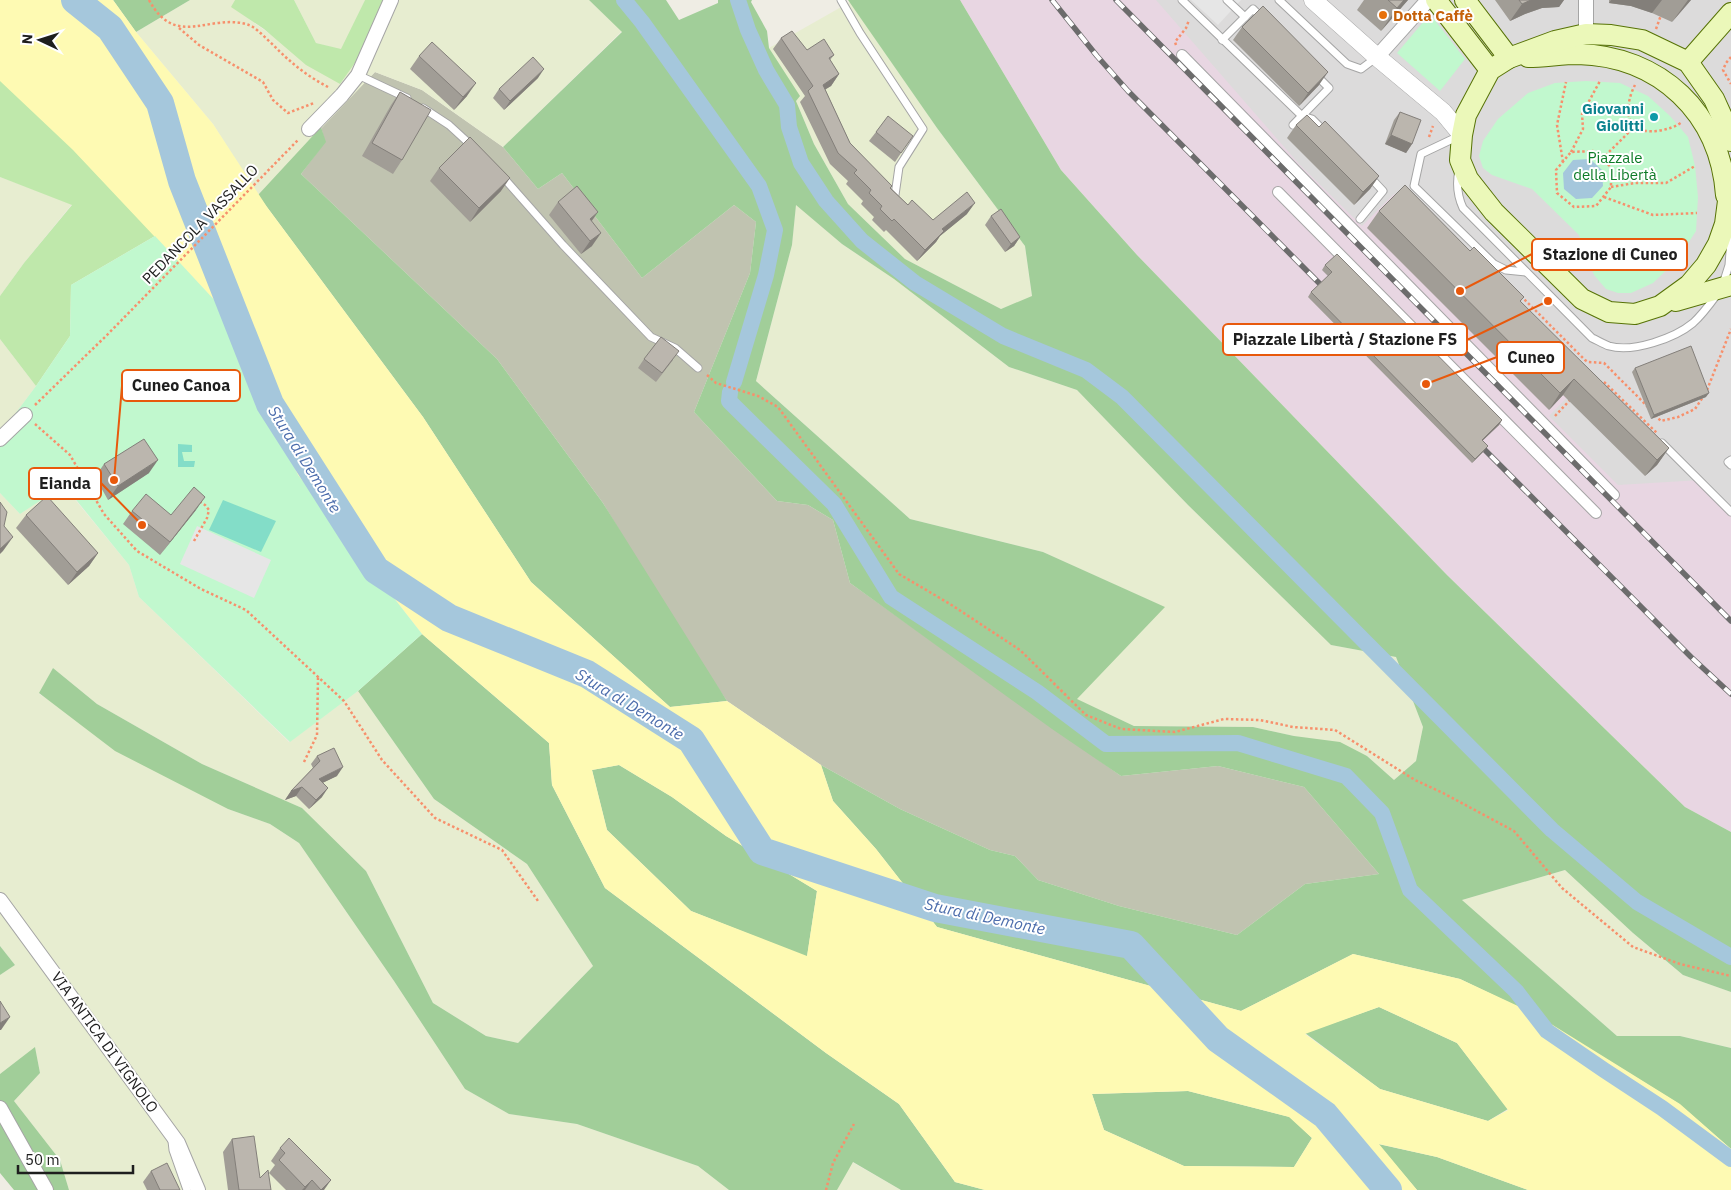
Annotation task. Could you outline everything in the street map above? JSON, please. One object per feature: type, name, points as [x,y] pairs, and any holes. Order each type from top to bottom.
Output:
[{"type":"main road","points":[[1436,0],[1490,70]]},
{"type":"main road","points":[[1465,0],[1509,58]]},
{"type":"main road","points":[[1688,62],[1731,12]]},
{"type":"main road","points":[[1727,286],[1636,314],[1609,312],[1582,299],[1494,212],[1468,179],[1460,160],[1466,115],[1490,70],[1509,58],[1555,41],[1586,34],[1610,35],[1642,40],[1688,62],[1714,99],[1730,132],[1731,141]]},
{"type":"main road","points":[[1509,58],[1577,54],[1625,62],[1657,75],[1680,93],[1697,112],[1712,137],[1725,180],[1728,228]]},
{"type":"main road","points":[[1660,306],[1689,285],[1706,265],[1728,228],[1731,178]]},
{"type":"street","points":[[309,128],[342,95],[358,75],[391,0]]},
{"type":"street","points":[[1313,0],[1443,112],[1462,135]]},
{"type":"street","points":[[1377,57],[1428,0]]},
{"type":"street","points":[[1586,0],[1586,34]]},
{"type":"street","points":[[1182,55],[1614,495]]},
{"type":"street","points":[[1278,192],[1596,513]]},
{"type":"street","points":[[0,438],[25,415]]},
{"type":"street","name":"VIA ANTICA DI VIGNOLO","points":[[0,900],[178,1143],[198,1190]]},
{"type":"street","points":[[0,1108],[46,1190]]},
{"type":"lane","points":[[841,0],[860,33],[923,129],[899,167],[895,195]]},
{"type":"lane","points":[[1182,0],[1302,116],[1312,119],[1331,138]]},
{"type":"lane","points":[[1227,0],[1245,17]]},
{"type":"lane","points":[[1280,0],[1347,64],[1360,69],[1377,57]]},
{"type":"lane","points":[[1222,40],[1253,9],[1265,22]]},
{"type":"lane","points":[[1293,125],[1329,88],[1310,69]]},
{"type":"lane","points":[[358,75],[400,93],[449,125],[477,152]]},
{"type":"lane","points":[[1462,135],[1421,154],[1414,186],[1494,264],[1506,270],[1526,272]]},
{"type":"lane","points":[[1460,160],[1456,182],[1458,196],[1463,208],[1592,338],[1609,346],[1623,348],[1656,342],[1691,324],[1705,311],[1727,286],[1730,265],[1728,228]]},
{"type":"lane","points":[[1360,219],[1383,191],[1364,171]]},
{"type":"lane","points":[[499,172],[563,245],[650,337],[675,348],[698,368]]},
{"type":"lane","points":[[1658,437],[1731,512]]},
{"type":"lane","points":[[1731,460],[1728,462],[1731,465]]},
{"type":"lane","points":[[171,1133],[173,1150],[187,1190]]},
{"type":"path","points":[[150,0],[161,17],[178,27],[199,45],[263,82],[273,100],[288,113],[326,98],[342,95]]},
{"type":"path","points":[[1182,55],[1176,50],[1175,42],[1186,28],[1192,10]]},
{"type":"path","points":[[178,27],[200,27],[224,21],[250,25],[290,62],[342,95]]},
{"type":"path","points":[[1731,57],[1723,70],[1731,84]]},
{"type":"path","points":[[1562,162],[1557,125],[1566,82]]},
{"type":"path","points":[[1600,82],[1582,114],[1583,129],[1571,152],[1556,170],[1557,192],[1570,205],[1574,207],[1596,206],[1612,187],[1635,183],[1666,184],[1695,166]]},
{"type":"path","points":[[1602,159],[1635,126]]},
{"type":"path","name":"PEDANCOLA VASSALLO","points":[[25,415],[107,335],[309,128]]},
{"type":"path","points":[[1571,152],[1593,151],[1611,167],[1612,187]]},
{"type":"path","points":[[1604,197],[1653,215],[1697,213]]},
{"type":"path","points":[[1521,296],[1585,360],[1588,362],[1604,363],[1648,408]]},
{"type":"path","points":[[1655,414],[1661,421],[1678,417],[1696,409],[1706,390],[1731,329]]},
{"type":"path","points":[[698,368],[716,383],[758,396],[778,407],[899,574],[950,604],[1020,650],[1086,715],[1122,729],[1175,732],[1224,718],[1260,720],[1293,726],[1335,730],[1415,780],[1514,831],[1562,888],[1633,947],[1680,964],[1731,976]]},
{"type":"path","points":[[1596,382],[1604,382],[1658,437]]},
{"type":"path","points":[[1554,417],[1572,398]]},
{"type":"path","points":[[25,415],[70,455],[104,514],[137,552],[202,589],[245,609],[344,701],[382,760],[435,818],[502,850],[538,901]]},
{"type":"path","points":[[194,541],[207,518],[209,510],[205,505],[195,500]]},
{"type":"path","points":[[304,762],[317,735],[318,677]]},
{"type":"path","points":[[826,1190],[834,1164],[854,1124]]},
{"type":"shaded area","points":[[190,0],[235,0],[232,7],[340,84],[384,0],[589,0],[622,31],[503,147],[422,90],[375,72],[258,195],[213,124],[136,32]]},
{"type":"shaded area","points":[[294,0],[365,0],[342,50],[316,43]]},
{"type":"shaded area","points":[[960,0],[1731,0],[1731,832]]},
{"type":"shaded area","points":[[960,0],[1156,0],[1299,164],[1362,226],[1394,194],[1582,382],[1549,416],[1618,485],[1701,480],[1731,512],[1731,832],[1685,807],[1447,575],[1137,255],[1061,170]]},
{"type":"shaded area","points":[[1191,0],[1241,0],[1218,25]]},
{"type":"shaded area","points":[[850,2],[937,128],[1025,246],[1032,297],[1001,309],[905,259],[848,204],[814,144],[796,101],[769,48]]},
{"type":"shaded area","points":[[375,72],[422,90],[503,147],[538,189],[562,173],[642,278],[734,205],[756,222],[750,273],[694,412],[777,501],[808,505],[833,520],[850,583],[1121,776],[1218,766],[1304,787],[1379,874],[1305,884],[1237,935],[1119,906],[1038,880],[1015,856],[990,850],[900,809],[821,765],[727,701],[684,638],[603,503],[497,359],[301,174],[325,142],[321,127]]},
{"type":"shaded area","points":[[1590,159],[1602,170],[1603,186],[1592,198],[1576,199],[1564,189],[1563,173],[1573,160]]},
{"type":"shaded area","points":[[0,177],[72,204],[0,296]]},
{"type":"shaded area","points":[[796,204],[842,244],[894,279],[1009,367],[1077,390],[1188,505],[1331,645],[1396,657],[1423,727],[1416,761],[1394,780],[1367,756],[1294,736],[1253,727],[1134,726],[1076,699],[1164,607],[1043,552],[910,519],[756,381],[792,245]]},
{"type":"shaded area","points":[[0,339],[36,386],[0,434]]},
{"type":"shaded area","points":[[178,444],[192,445],[192,452],[182,452],[184,461],[195,461],[194,467],[178,467]]},
{"type":"shaded area","points":[[63,485],[129,565],[139,597],[289,742],[358,691],[434,799],[527,864],[593,966],[518,1043],[486,1036],[433,1003],[366,871],[302,808],[202,764],[97,704],[53,668],[39,694],[228,809],[270,824],[299,843],[394,981],[465,1089],[509,1114],[577,1124],[698,1166],[729,1190],[69,1190],[60,1160],[14,1101],[40,1073],[35,1048],[0,1074],[0,975],[15,965],[0,946],[0,493],[20,514]]},
{"type":"shaded area","points":[[223,500],[276,521],[261,552],[209,530]]},
{"type":"shaded area","points":[[197,526],[271,560],[254,598],[180,564]]},
{"type":"shaded area","points":[[1565,870],[1633,933],[1683,975],[1731,992],[1731,1048],[1680,1036],[1617,1036],[1462,900]]},
{"type":"shaded area","points":[[852,1162],[901,1190],[837,1190]]},
{"type":"green space","points":[[113,0],[190,0],[136,32]]},
{"type":"green space","points":[[235,0],[294,0],[316,43],[341,49],[365,0],[384,0],[364,50],[340,84],[306,65],[264,29],[231,7]]},
{"type":"green space","points":[[589,0],[666,0],[679,20],[718,3],[718,0],[752,0],[751,2],[767,31],[769,48],[800,96],[796,101],[814,144],[848,204],[905,259],[1001,309],[1032,296],[1025,246],[937,128],[848,0],[960,0],[1061,170],[1137,255],[1447,575],[1685,807],[1731,832],[1731,992],[1683,975],[1633,933],[1565,870],[1462,900],[1617,1036],[1680,1036],[1731,1048],[1731,1149],[1679,1104],[1535,1015],[1460,979],[1353,954],[1241,1011],[937,927],[876,849],[833,801],[821,765],[900,809],[990,850],[1015,856],[1038,880],[1119,906],[1237,935],[1305,884],[1379,874],[1304,787],[1218,766],[1121,776],[1052,729],[850,583],[833,520],[808,505],[777,501],[694,412],[750,273],[756,222],[734,205],[642,278],[562,173],[538,189],[503,147],[622,32]],"holes":[[[796,205],[842,244],[894,279],[1009,367],[1077,390],[1188,505],[1331,645],[1396,657],[1423,727],[1416,761],[1394,780],[1367,756],[1340,742],[1294,736],[1253,727],[1134,726],[1077,699],[1165,607],[1043,552],[910,519],[756,381],[792,245]]]},
{"type":"green space","points":[[1430,14],[1465,59],[1440,91],[1397,53]]},
{"type":"green space","points":[[0,72],[155,236],[71,285],[70,336],[36,386],[0,339],[0,296],[24,263],[72,205],[0,177]]},
{"type":"green space","name":"Piazzale della Libertà","points":[[1586,81],[1620,83],[1648,96],[1670,116],[1688,137],[1695,166],[1698,197],[1696,231],[1678,259],[1653,283],[1631,293],[1618,293],[1606,289],[1594,275],[1579,235],[1532,189],[1492,175],[1483,168],[1479,156],[1483,141],[1498,119],[1528,93],[1555,83]]},
{"type":"green space","points":[[321,127],[326,142],[301,174],[497,359],[603,503],[727,701],[670,707],[531,582],[423,417],[258,195]]},
{"type":"green space","points":[[155,236],[219,305],[298,475],[422,634],[358,691],[290,742],[139,597],[129,565],[64,485],[20,514],[0,493],[0,434],[70,336],[71,285]]},
{"type":"green space","points":[[422,634],[549,743],[552,785],[605,888],[826,1053],[899,1104],[955,1182],[985,1190],[901,1190],[853,1162],[837,1190],[729,1190],[698,1166],[577,1124],[509,1114],[465,1089],[394,981],[299,843],[270,824],[228,809],[115,751],[39,693],[53,668],[97,704],[202,764],[302,808],[366,871],[433,1003],[486,1036],[518,1043],[593,966],[527,864],[434,799],[358,691]]},
{"type":"green space","points":[[619,765],[672,797],[726,836],[817,891],[807,957],[691,911],[607,830],[592,770]]},
{"type":"green space","points":[[0,946],[15,965],[0,975]]},
{"type":"green space","points":[[1379,1007],[1457,1043],[1508,1109],[1488,1121],[1380,1089],[1305,1033]]},
{"type":"green space","points":[[35,1047],[40,1073],[14,1101],[60,1160],[69,1190],[14,1190],[0,1173],[0,1074]]},
{"type":"green space","points":[[1188,1091],[1290,1117],[1312,1138],[1294,1167],[1184,1166],[1104,1130],[1092,1094]]},
{"type":"green space","points":[[1378,1144],[1437,1157],[1528,1190],[1417,1190]]},
{"type":"sand","points":[[0,0],[113,0],[136,32],[213,124],[267,207],[423,417],[531,582],[670,707],[727,701],[821,765],[833,801],[876,849],[937,927],[1241,1011],[1353,954],[1460,979],[1535,1014],[1680,1104],[1731,1149],[1731,1190],[1528,1190],[1437,1157],[1379,1144],[1417,1190],[985,1190],[955,1182],[899,1104],[826,1053],[605,888],[552,785],[549,743],[422,634],[298,475],[219,305],[73,150],[0,81]],"holes":[[[619,765],[672,797],[726,836],[817,891],[807,956],[691,911],[607,830],[592,770]],[[1379,1007],[1457,1043],[1508,1110],[1488,1121],[1380,1089],[1305,1034]],[[1188,1091],[1289,1117],[1312,1138],[1294,1167],[1184,1166],[1104,1130],[1092,1094]]]},
{"type":"building","points":[[1388,0],[1404,0],[1397,8]]},
{"type":"building","points":[[1519,0],[1531,0],[1522,4]]},
{"type":"building","points":[[1263,6],[1328,72],[1308,93],[1242,27]]},
{"type":"building","points":[[792,31],[807,50],[824,39],[834,55],[829,58],[839,74],[823,85],[850,143],[892,186],[890,188],[908,205],[912,200],[933,220],[967,192],[975,203],[942,229],[944,231],[925,250],[894,219],[892,221],[880,209],[882,206],[869,193],[871,190],[854,173],[857,170],[838,153],[808,91],[813,86],[781,38]]},
{"type":"building","points":[[432,42],[476,83],[463,97],[419,56]]},
{"type":"building","points":[[533,57],[544,69],[510,101],[499,89]]},
{"type":"building","points":[[400,92],[431,110],[402,160],[372,143]]},
{"type":"building","points":[[1400,112],[1421,120],[1412,144],[1391,135]]},
{"type":"building","points":[[1307,115],[1319,127],[1325,121],[1379,176],[1363,192],[1296,125]]},
{"type":"building","points":[[888,116],[913,136],[901,153],[876,132]]},
{"type":"building","points":[[470,137],[510,178],[479,208],[439,168]]},
{"type":"building","points":[[1405,185],[1470,251],[1474,247],[1524,297],[1520,301],[1669,448],[1657,460],[1574,379],[1560,393],[1379,211]]},
{"type":"building","points":[[577,186],[598,212],[590,219],[601,233],[590,241],[558,202]]},
{"type":"building","points":[[1001,209],[1020,237],[1011,244],[991,216]]},
{"type":"building","points":[[1337,254],[1502,420],[1482,440],[1488,446],[1475,459],[1311,292],[1332,272],[1325,265]]},
{"type":"building","points":[[661,337],[679,351],[662,373],[644,359]]},
{"type":"building","points":[[1691,346],[1709,393],[1654,415],[1635,368]]},
{"type":"building","points":[[144,439],[158,460],[118,486],[104,464]]},
{"type":"building","points":[[194,487],[205,497],[170,542],[132,511],[146,494],[171,515]]},
{"type":"building","points":[[47,496],[98,553],[77,572],[26,515]]},
{"type":"building","points":[[0,502],[7,512],[4,526],[13,537],[0,549]]},
{"type":"building","points":[[334,748],[343,767],[319,779],[328,788],[316,800],[302,787],[291,791],[320,761],[317,756]]},
{"type":"building","points":[[0,1001],[10,1017],[0,1023]]},
{"type":"building","points":[[254,1136],[260,1178],[268,1170],[271,1190],[239,1190],[232,1139]]},
{"type":"building","points":[[289,1138],[331,1180],[321,1190],[312,1180],[305,1187],[279,1160],[285,1153],[280,1148]]},
{"type":"building","points":[[167,1163],[180,1190],[160,1190],[151,1171]]},
{"type":"waterway","name":"Stura di Demonte","points":[[75,0],[110,28],[160,103],[182,181],[270,404],[376,570],[449,618],[587,674],[691,740],[762,851],[935,908],[1131,945],[1218,1039],[1325,1115],[1388,1190]]},
{"type":"waterway","points":[[624,0],[642,22],[759,186],[775,230],[766,275],[734,382]]},
{"type":"waterway","points":[[738,0],[748,30],[766,70],[787,105],[789,127],[801,163],[826,201],[862,241],[915,283],[1003,336],[1086,370],[1122,397],[1552,830],[1637,902],[1731,957]]},
{"type":"waterway","points":[[730,392],[729,401],[834,504],[891,597],[1037,692],[1106,744],[1238,743],[1346,776],[1382,813],[1410,890],[1516,991],[1547,1031],[1662,1108],[1731,1159]]},
{"type":"railway","points":[[1052,0],[1128,91],[1330,294]]},
{"type":"railway","points":[[1116,0],[1731,621]]},
{"type":"railway","points":[[1475,440],[1691,657],[1731,694]]},
{"type":"place","name":"Dotta Caffè","points":[[1383,15]]},
{"type":"place","name":"Giovanni Giolitti","points":[[1654,117]]},
{"type":"place","name":"Stazione di Cuneo","points":[[1460,291]]},
{"type":"place","name":"Piazzale Libertà / Stazione FS","points":[[1548,301]]},
{"type":"place","name":"Cuneo","points":[[1426,384]]},
{"type":"place","name":"Cuneo Canoa","points":[[114,480]]},
{"type":"place","name":"Eianda","points":[[142,525]]}]
